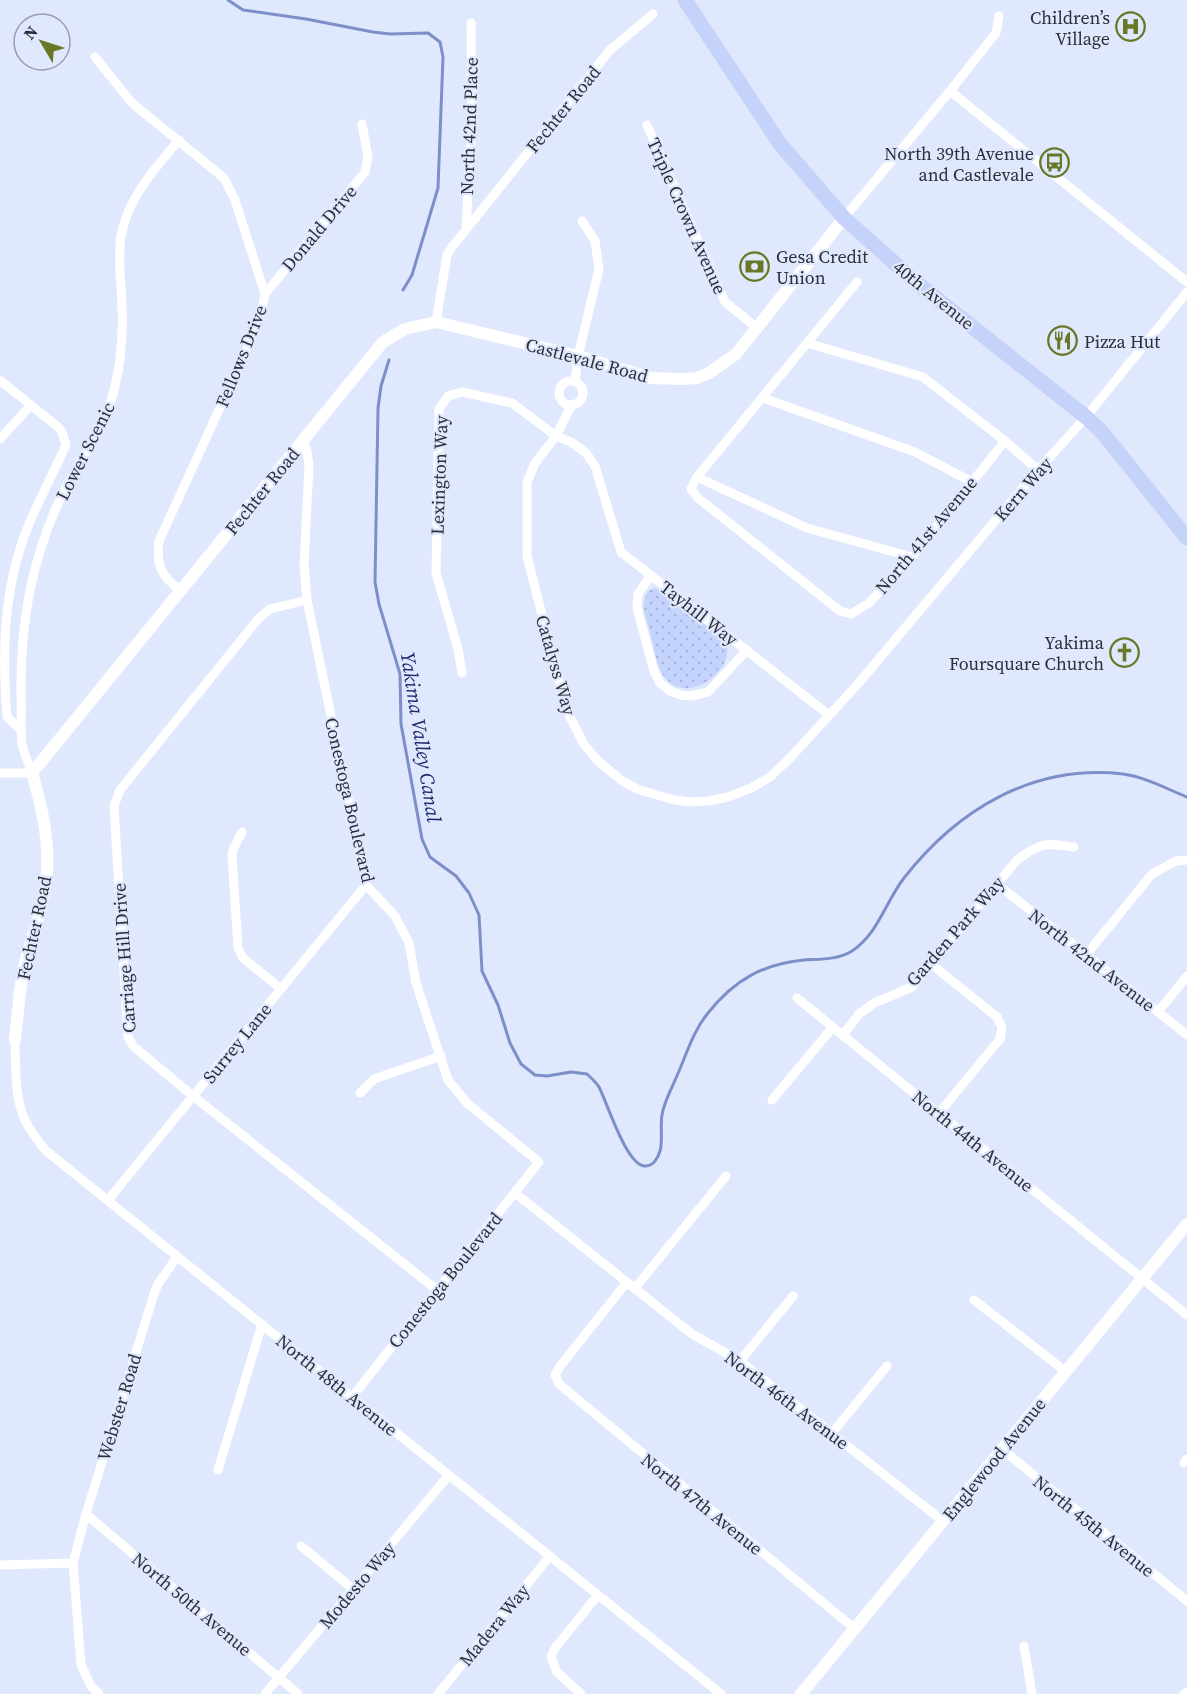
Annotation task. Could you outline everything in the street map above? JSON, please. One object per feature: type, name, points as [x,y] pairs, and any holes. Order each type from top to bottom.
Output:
[{"type":"main road","name":"40th Avenue","points":[[685,0],[780,144],[844,218],[917,282],[1086,417],[1102,432],[1187,538]]},
{"type":"street","name":"Fechter Road","points":[[15,1039],[24,967],[47,881],[47,857],[39,795],[32,773],[383,342],[405,329],[436,322],[447,255],[466,228],[610,50],[653,14]]},
{"type":"street","name":"Castlevale Road","points":[[436,322],[578,356],[651,378],[697,378],[722,365],[736,354],[844,218],[950,92],[996,33],[999,16]]},
{"type":"street","name":"North 42nd Place","points":[[466,228],[472,124],[471,23]]},
{"type":"street","name":"Fellows Drive","points":[[95,57],[132,103],[224,178],[231,188],[265,294],[262,309],[245,353],[159,541],[157,554],[160,568],[180,590]]},
{"type":"street","points":[[950,92],[1187,282]]},
{"type":"street","name":"Donald Drive","points":[[265,294],[365,172],[368,157],[362,124]]},
{"type":"street","name":"Triple Crown Avenue","points":[[647,125],[726,302],[757,328]]},
{"type":"street","name":"Lower Scenic","points":[[32,773],[22,746],[21,730],[21,658],[26,605],[35,567],[60,498],[78,462],[98,433],[107,412],[119,367],[123,308],[119,268],[121,235],[143,186],[178,140]]},
{"type":"street","name":"Catalyss Way","points":[[575,381],[578,356],[599,269],[595,241],[582,221]]},
{"type":"street","points":[[856,282],[764,398],[697,477],[807,528],[912,557]]},
{"type":"street","name":"Kern Way","points":[[857,685],[1038,470],[1086,417],[1187,292]]},
{"type":"street","points":[[807,343],[923,377],[1038,470]]},
{"type":"street","points":[[2,381],[58,427],[66,445],[26,532],[10,587],[4,639],[6,705],[7,717],[21,730]]},
{"type":"street","name":"Catalyss Way","points":[[575,381],[581,386],[583,397],[579,403],[572,405],[564,403],[559,392],[563,384],[575,381]]},
{"type":"street","name":"Lexington Way","points":[[462,673],[458,649],[436,573],[439,409],[448,396],[462,392],[512,404],[556,436]]},
{"type":"street","points":[[764,398],[915,452],[972,482]]},
{"type":"street","points":[[0,439],[31,405]]},
{"type":"street","name":"Catalyss Way","points":[[572,405],[556,436],[535,463],[527,482],[526,556],[566,709],[583,743],[597,760],[610,772],[637,789],[674,800],[690,802],[728,797],[770,777],[857,685]]},
{"type":"street","name":"Tayhill Way","points":[[556,436],[571,442],[591,459],[621,552],[829,715]]},
{"type":"street","name":"Conestoga Boulevard","points":[[303,440],[309,465],[304,566],[307,600],[366,885],[395,916],[404,930],[413,958],[416,983],[447,1080],[468,1104],[539,1162],[352,1397]]},
{"type":"street","name":"North 41st Avenue","points":[[697,477],[691,489],[698,498],[840,611],[851,614],[869,603],[912,557],[1005,441]]},
{"type":"street","name":"Tayhill Way","points":[[651,575],[638,594],[637,608],[654,671],[660,682],[670,691],[692,696],[708,692],[747,650]]},
{"type":"street","name":"Carriage Hill Drive","points":[[307,600],[270,609],[259,618],[120,790],[114,806],[128,1037],[133,1046],[193,1096],[437,1290]]},
{"type":"street","points":[[0,772],[32,773]]},
{"type":"street","points":[[242,832],[232,855],[238,948],[243,958],[281,988]]},
{"type":"street","name":"Garden Park Way","points":[[843,1035],[859,1014],[874,1003],[912,987],[1017,860],[1034,847],[1048,843],[1074,847]]},
{"type":"street","points":[[1086,955],[1152,873],[1176,861],[1187,860]]},
{"type":"street","name":"North 42nd Avenue","points":[[996,884],[1187,1035]]},
{"type":"street","name":"Surrey Lane","points":[[108,1200],[366,885]]},
{"type":"street","points":[[931,964],[997,1017],[1002,1027],[1000,1039],[939,1113]]},
{"type":"street","points":[[1158,1012],[1187,976]]},
{"type":"street","name":"North 44th Avenue","points":[[797,998],[1187,1315]]},
{"type":"street","points":[[772,1100],[833,1027]]},
{"type":"street","name":"North 48th Avenue","points":[[15,1039],[20,1109],[25,1121],[45,1150],[717,1693]]},
{"type":"street","points":[[360,1093],[374,1079],[441,1056]]},
{"type":"street","points":[[515,1193],[631,1285],[726,1176]]},
{"type":"street","name":"Englewood Avenue","points":[[801,1694],[1187,1224]]},
{"type":"street","name":"Webster Road","points":[[99,1694],[91,1686],[81,1665],[73,1563],[154,1294],[158,1284],[177,1257]]},
{"type":"street","name":"North 46th Avenue","points":[[631,1285],[692,1334],[740,1361],[944,1522]]},
{"type":"street","name":"North 47th Avenue","points":[[631,1285],[555,1375],[564,1390],[855,1629]]},
{"type":"street","points":[[740,1361],[793,1296]]},
{"type":"street","points":[[974,1300],[1065,1371]]},
{"type":"street","points":[[218,1470],[262,1324]]},
{"type":"street","points":[[832,1433],[886,1366]]},
{"type":"street","name":"North 45th Avenue","points":[[1002,1449],[1187,1601]]},
{"type":"street","name":"Modesto Way","points":[[266,1694],[449,1475]]},
{"type":"street","name":"North 50th Avenue","points":[[86,1514],[298,1694]]},
{"type":"street","points":[[301,1546],[353,1589]]},
{"type":"street","name":"Madera Way","points":[[438,1694],[550,1556]]},
{"type":"street","points":[[0,1565],[73,1563]]},
{"type":"street","points":[[581,1694],[557,1672],[551,1657],[555,1648],[598,1595]]},
{"type":"street","points":[[1024,1646],[1032,1694]]},
{"type":"shaded area","points":[[655,588],[722,638],[727,648],[726,659],[720,670],[699,686],[686,688],[674,685],[661,671],[644,607],[645,596],[648,591]]},
{"type":"waterway","name":"Yakima Valley Canal","points":[[228,0],[243,10],[373,32],[428,33],[440,42],[443,57],[438,188],[412,275],[403,290]]},
{"type":"waterway","name":"Yakima Valley Canal","points":[[389,360],[381,386],[378,408],[375,582],[379,604],[400,674],[401,724],[422,839],[430,857],[456,876],[469,893],[479,915],[482,971],[498,1005],[510,1043],[521,1064],[535,1075],[547,1076],[571,1072],[587,1074],[599,1087],[618,1133],[632,1157],[639,1164],[649,1166],[658,1156],[662,1115],[666,1101],[698,1028],[718,1001],[750,976],[775,965],[835,958],[852,951],[869,936],[904,878],[925,853],[973,812],[1000,796],[1028,784],[1058,776],[1090,773],[1123,774],[1148,780],[1187,797]]},
{"type":"place","name":"Children’s Village","points":[[1131,27]]},
{"type":"place","name":"North 39th Avenue and Castlevale","points":[[1055,163]]},
{"type":"place","name":"Gesa Credit Union","points":[[755,266]]},
{"type":"place","name":"Pizza Hut","points":[[1063,341]]},
{"type":"place","name":"Yakima Foursquare Church","points":[[1125,652]]}]
